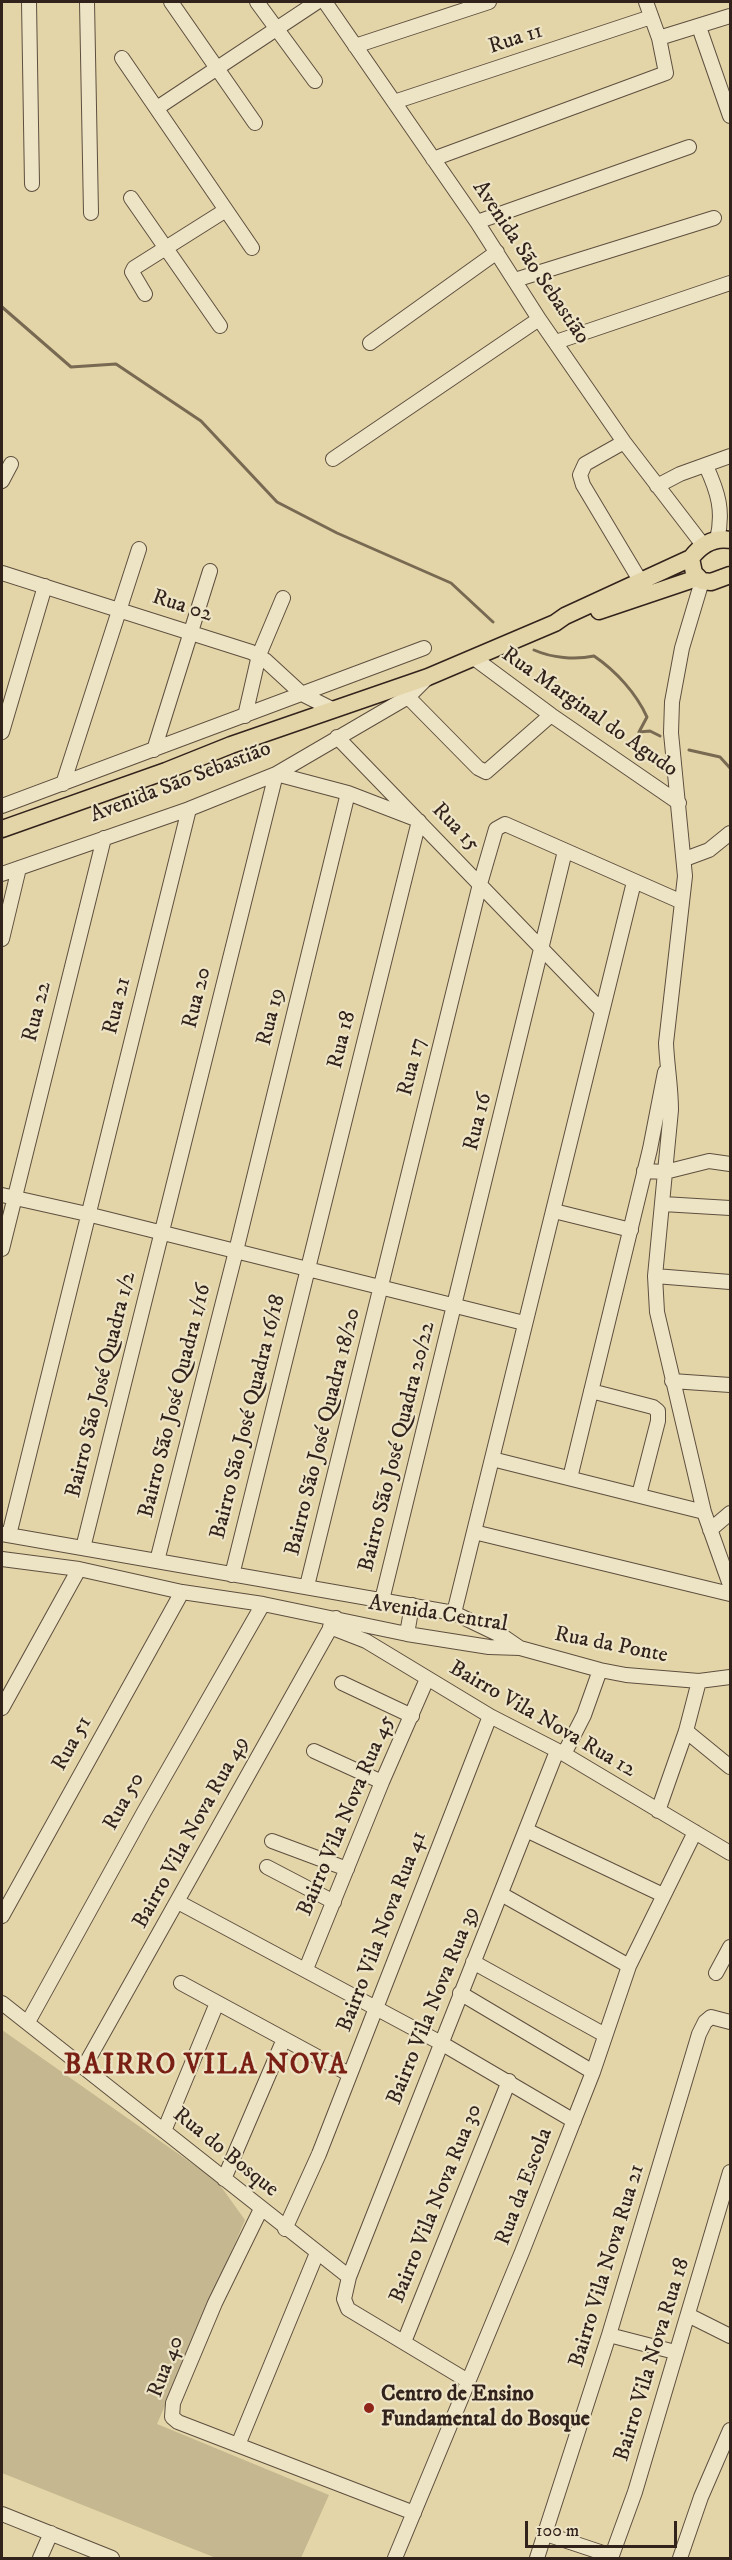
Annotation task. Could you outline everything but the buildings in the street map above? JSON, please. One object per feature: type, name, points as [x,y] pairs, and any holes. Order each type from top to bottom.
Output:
[{"type":"main road","name":"Avenida São Sebastião","points":[[2,829],[166,771],[231,745],[428,677],[555,623],[565,616],[691,558],[717,541]]},
{"type":"main road","points":[[691,558],[700,580]]},
{"type":"main road","name":"Avenida São Sebastião","points":[[555,623],[564,623],[700,580],[711,582],[730,575]]},
{"type":"street","points":[[29,2],[32,184]]},
{"type":"street","points":[[87,2],[91,213]]},
{"type":"street","points":[[171,2],[255,123]]},
{"type":"street","points":[[257,2],[315,81]]},
{"type":"street","points":[[158,108],[317,2]]},
{"type":"street","name":"Avenida São Sebastião","points":[[325,2],[477,222],[539,319],[624,442],[657,486],[717,541]]},
{"type":"street","points":[[355,46],[489,2]]},
{"type":"street","points":[[433,159],[666,73],[659,38],[646,2]]},
{"type":"street","points":[[659,38],[730,16]]},
{"type":"street","name":"Rua 11","points":[[394,102],[651,17]]},
{"type":"street","points":[[699,27],[730,116]]},
{"type":"street","points":[[122,58],[252,248]]},
{"type":"street","points":[[477,222],[689,147]]},
{"type":"street","points":[[131,198],[220,326]]},
{"type":"street","points":[[145,294],[132,272],[135,268],[226,210]]},
{"type":"street","points":[[515,280],[714,218]]},
{"type":"street","points":[[370,343],[497,252]]},
{"type":"street","points":[[556,342],[730,283]]},
{"type":"street","points":[[333,459],[539,319]]},
{"type":"street","points":[[624,442],[585,464],[580,475],[583,485],[641,582]]},
{"type":"street","points":[[657,486],[680,474],[730,456]]},
{"type":"street","points":[[2,481],[10,464]]},
{"type":"street","points":[[706,465],[719,495],[721,513],[717,541]]},
{"type":"street","points":[[63,784],[139,549]]},
{"type":"street","points":[[154,750],[210,571]]},
{"type":"street","name":"Rua 02","points":[[2,573],[259,656],[302,694],[334,710]]},
{"type":"street","points":[[700,580],[682,648],[672,702],[671,733],[685,859],[666,1043],[671,1088],[663,1204],[655,1276],[660,1334],[704,1512],[730,1584]]},
{"type":"street","points":[[2,732],[45,586]]},
{"type":"street","points":[[245,716],[259,656],[283,598]]},
{"type":"street","points":[[2,806],[424,648]]},
{"type":"street","name":"Rua Marginal do Agudo","points":[[474,658],[550,715],[679,803]]},
{"type":"street","name":"Avenida São Sebastião","points":[[2,874],[189,809],[276,774],[408,697],[428,677]]},
{"type":"street","points":[[408,697],[478,768],[486,772],[550,715]]},
{"type":"street","name":"Rua 15","points":[[337,737],[602,1011]]},
{"type":"street","points":[[276,774],[348,793],[419,821]]},
{"type":"street","name":"Rua 20","points":[[161,1232],[276,774]]},
{"type":"street","name":"Rua 19","points":[[236,1251],[348,793]]},
{"type":"street","name":"Rua 21","points":[[5,1534],[189,809]]},
{"type":"street","name":"Rua 18","points":[[307,1269],[419,821]]},
{"type":"street","name":"Rua 17","points":[[381,1287],[495,829],[505,824],[525,830],[566,851]]},
{"type":"street","points":[[685,859],[709,850],[730,833]]},
{"type":"street","name":"Rua 22","points":[[2,1249],[7,1196],[104,837]]},
{"type":"street","points":[[566,851],[682,902]]},
{"type":"street","name":"Rua 16","points":[[455,1305],[566,851]]},
{"type":"street","points":[[2,939],[19,868]]},
{"type":"street","points":[[454,1613],[634,882]]},
{"type":"street","points":[[570,1478],[631,1230],[667,1067]]},
{"type":"street","points":[[644,1171],[665,1172],[710,1161],[730,1164]]},
{"type":"street","points":[[7,1196],[524,1323]]},
{"type":"street","points":[[663,1204],[730,1208]]},
{"type":"street","points":[[554,1211],[631,1230]]},
{"type":"street","name":"Bairro São José Quadra 1/2","points":[[83,1548],[161,1232]]},
{"type":"street","name":"Bairro São José Quadra 1/16","points":[[157,1561],[236,1251]]},
{"type":"street","name":"Bairro São José Quadra 16/18","points":[[232,1575],[307,1269]]},
{"type":"street","points":[[655,1276],[730,1282]]},
{"type":"street","name":"Bairro São José Quadra 18/20","points":[[307,1586],[381,1287]]},
{"type":"street","name":"Bairro São José Quadra 20/22","points":[[382,1600],[455,1305]]},
{"type":"street","points":[[672,1381],[730,1385]]},
{"type":"street","points":[[591,1391],[646,1405],[658,1411],[658,1421],[639,1495]]},
{"type":"street","points":[[492,1459],[704,1512]]},
{"type":"street","points":[[710,1530],[730,1513]]},
{"type":"street","points":[[474,1532],[730,1594]]},
{"type":"street","name":"Avenida Central","points":[[5,1534],[454,1613],[496,1633],[520,1648]]},
{"type":"street","name":"Avenida Central","points":[[2,1559],[79,1569],[182,1592],[263,1604],[333,1623],[489,1647],[520,1648]]},
{"type":"street","points":[[2,1708],[79,1569]]},
{"type":"street","name":"Rua 51","points":[[2,1916],[182,1592]]},
{"type":"street","name":"Rua 50","points":[[28,2022],[149,1801],[263,1604]]},
{"type":"street","points":[[407,1634],[412,1605]]},
{"type":"street","name":"Bairro Vila Nova Rua 12","points":[[333,1623],[490,1716],[560,1752],[730,1853]]},
{"type":"street","name":"Bairro Vila Nova Rua 49","points":[[84,2067],[333,1623]]},
{"type":"street","name":"Rua da Ponte","points":[[520,1648],[600,1670],[664,1680],[699,1681],[730,1677]]},
{"type":"street","points":[[560,1752],[584,1715],[600,1670]]},
{"type":"street","name":"Bairro Vila Nova Rua 45","points":[[306,1969],[382,1782],[427,1679]]},
{"type":"street","points":[[658,1811],[686,1731],[699,1681]]},
{"type":"street","points":[[342,1683],[412,1716]]},
{"type":"street","name":"Bairro Vila Nova Rua 41","points":[[285,2229],[319,2154],[490,1716]]},
{"type":"street","points":[[686,1731],[730,1767]]},
{"type":"street","points":[[314,1750],[382,1782]]},
{"type":"street","name":"Bairro Vila Nova Rua 39","points":[[349,2277],[460,1993],[560,1752]]},
{"type":"street","points":[[526,1830],[663,1895]]},
{"type":"street","name":"Rua da Escola","points":[[395,2559],[496,2319],[593,2072],[629,1966],[694,1832]]},
{"type":"street","points":[[272,1841],[347,1869]]},
{"type":"street","points":[[267,1867],[334,1902]]},
{"type":"street","points":[[501,1894],[629,1966]]},
{"type":"street","points":[[178,1902],[441,2043],[574,2121]]},
{"type":"street","points":[[716,1972],[730,1947]]},
{"type":"street","points":[[473,1962],[604,2035]]},
{"type":"street","points":[[181,1983],[349,2074]]},
{"type":"street","points":[[460,1993],[593,2072]]},
{"type":"street","name":"Rua do Bosque","points":[[2,2002],[285,2229],[349,2277]]},
{"type":"street","points":[[164,2131],[217,2003]]},
{"type":"street","name":"Bairro Vila Nova Rua 21","points":[[537,2559],[609,2335],[699,2034],[705,2022],[714,2017],[730,2022]]},
{"type":"street","points":[[224,2179],[284,2040]]},
{"type":"street","name":"Bairro Vila Nova Rua 30","points":[[404,2342],[509,2081]]},
{"type":"street","name":"Bairro Vila Nova Rua 18","points":[[611,2557],[635,2492],[730,2172]]},
{"type":"street","name":"Rua 40","points":[[238,2445],[178,2422],[172,2417],[171,2412],[215,2303],[261,2209]]},
{"type":"street","points":[[317,2253],[238,2445],[414,2513]]},
{"type":"street","points":[[349,2277],[344,2300],[348,2310],[468,2381]]},
{"type":"street","points":[[688,2315],[730,2336]]},
{"type":"street","points":[[609,2335],[675,2352]]},
{"type":"street","points":[[680,2559],[701,2497],[730,2430]]},
{"type":"street","points":[[2,2514],[112,2559]]},
{"type":"street","points":[[40,2559],[51,2533]]},
{"type":"street","points":[[546,2534],[611,2557]]},
{"type":"shaded area","points":[[2,2030],[217,2181],[245,2220],[157,2424],[329,2495],[301,2558],[216,2558],[2,2473]]},
{"type":"waterway","points":[[2,307],[71,367],[116,364],[201,421],[277,502],[337,533],[451,583],[493,622]]},
{"type":"waterway","points":[[534,650],[564,658],[594,656],[610,668],[637,699],[647,717],[639,732],[650,731],[660,736]]},
{"type":"waterway","points":[[689,750],[720,757],[730,768]]},
{"type":"place","name":"Centro de Ensino Fundamental do Bosque","points":[[369,2408]]},
{"type":"district","name":"BAIRRO VILA NOVA","points":[[206,2067]]}]
